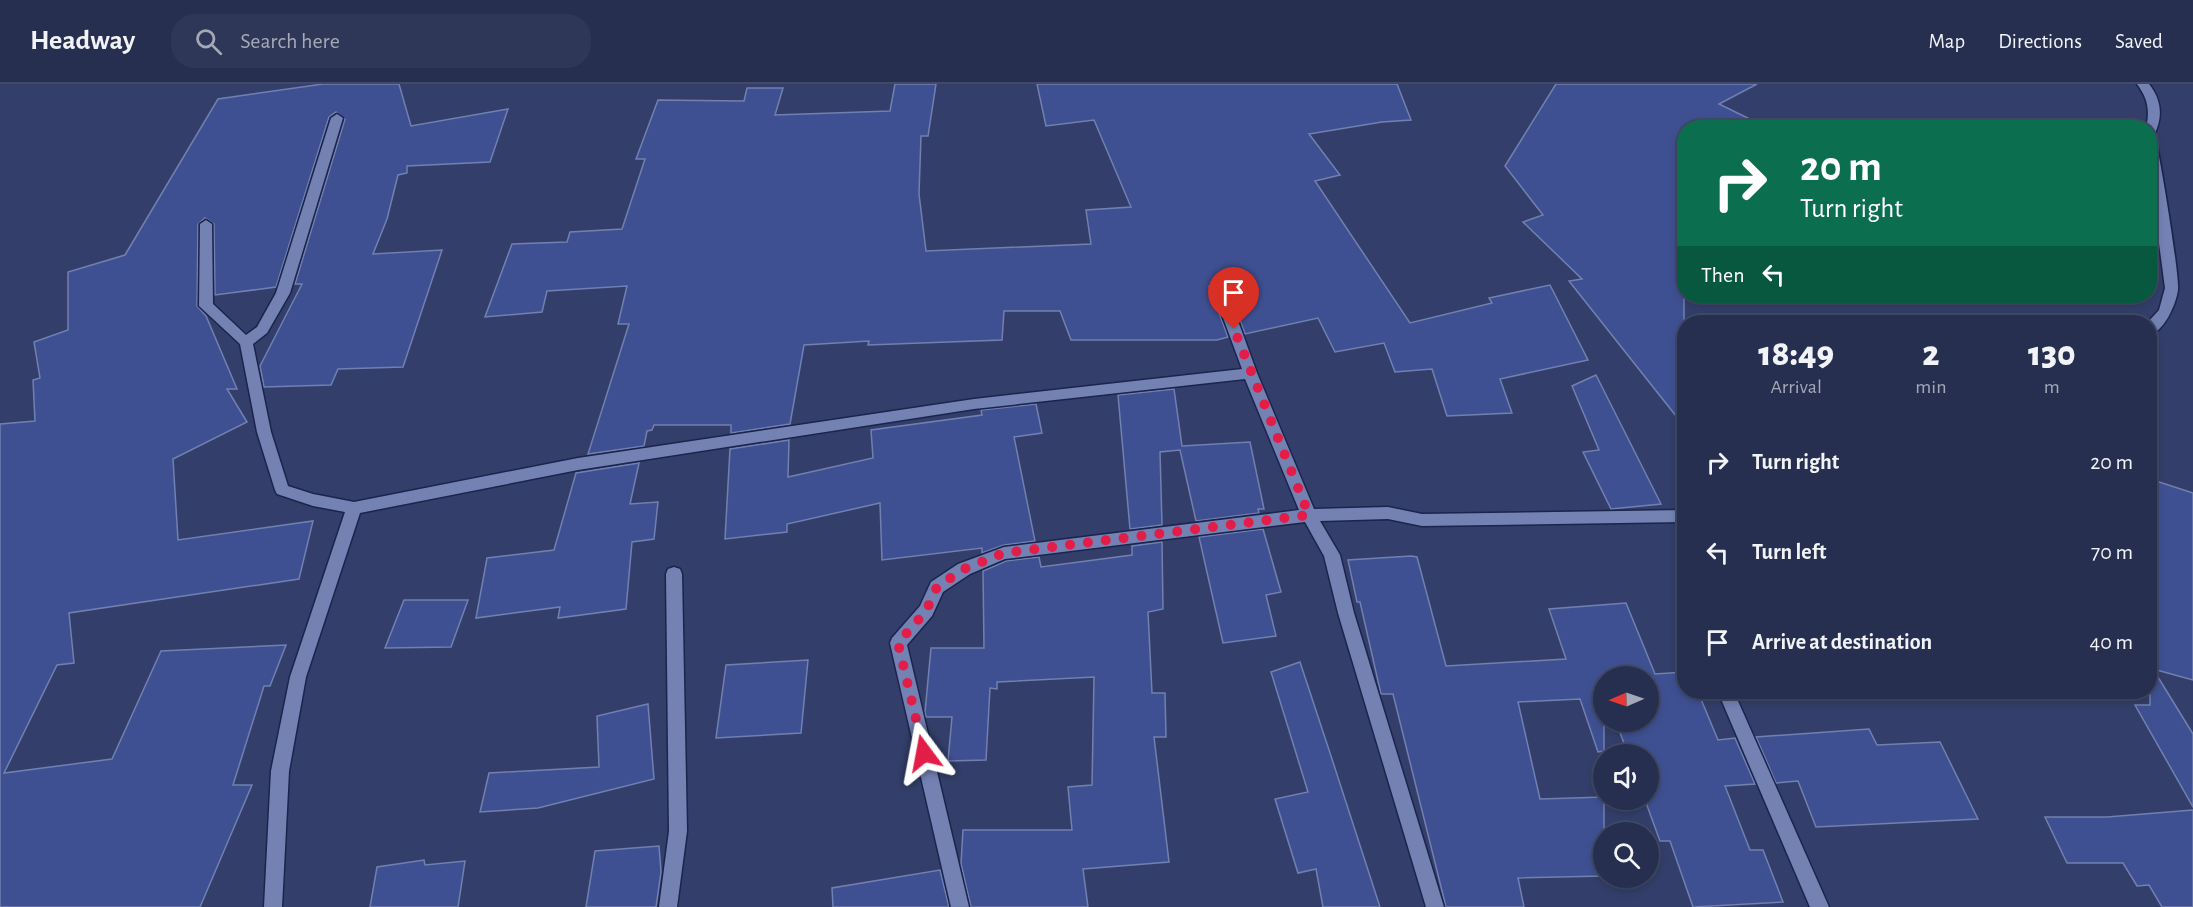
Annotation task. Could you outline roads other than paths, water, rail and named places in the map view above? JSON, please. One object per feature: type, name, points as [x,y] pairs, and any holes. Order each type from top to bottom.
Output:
[{"type":"street","points":[[2143,84],[2154,101],[2156,111],[2154,120]]},
{"type":"street","points":[[246,342],[262,330],[283,293],[337,118]]},
{"type":"street","points":[[2157,186],[2172,288],[2165,311],[2157,321]]},
{"type":"street","points":[[206,224],[206,306],[246,342],[264,432],[282,490],[313,500],[354,508],[578,464],[951,408],[1250,373]]},
{"type":"street","points":[[1218,285],[1250,373],[1309,515],[1332,555],[1346,613],[1435,907]]},
{"type":"street","points":[[273,907],[280,771],[298,677],[354,508]]},
{"type":"street","points":[[960,907],[898,643],[926,611],[937,587],[964,569],[1004,553],[1309,515],[1388,513],[1422,520],[1677,516]]},
{"type":"street","points":[[668,907],[678,831],[674,574]]},
{"type":"street","points":[[1729,699],[1820,907]]}]
